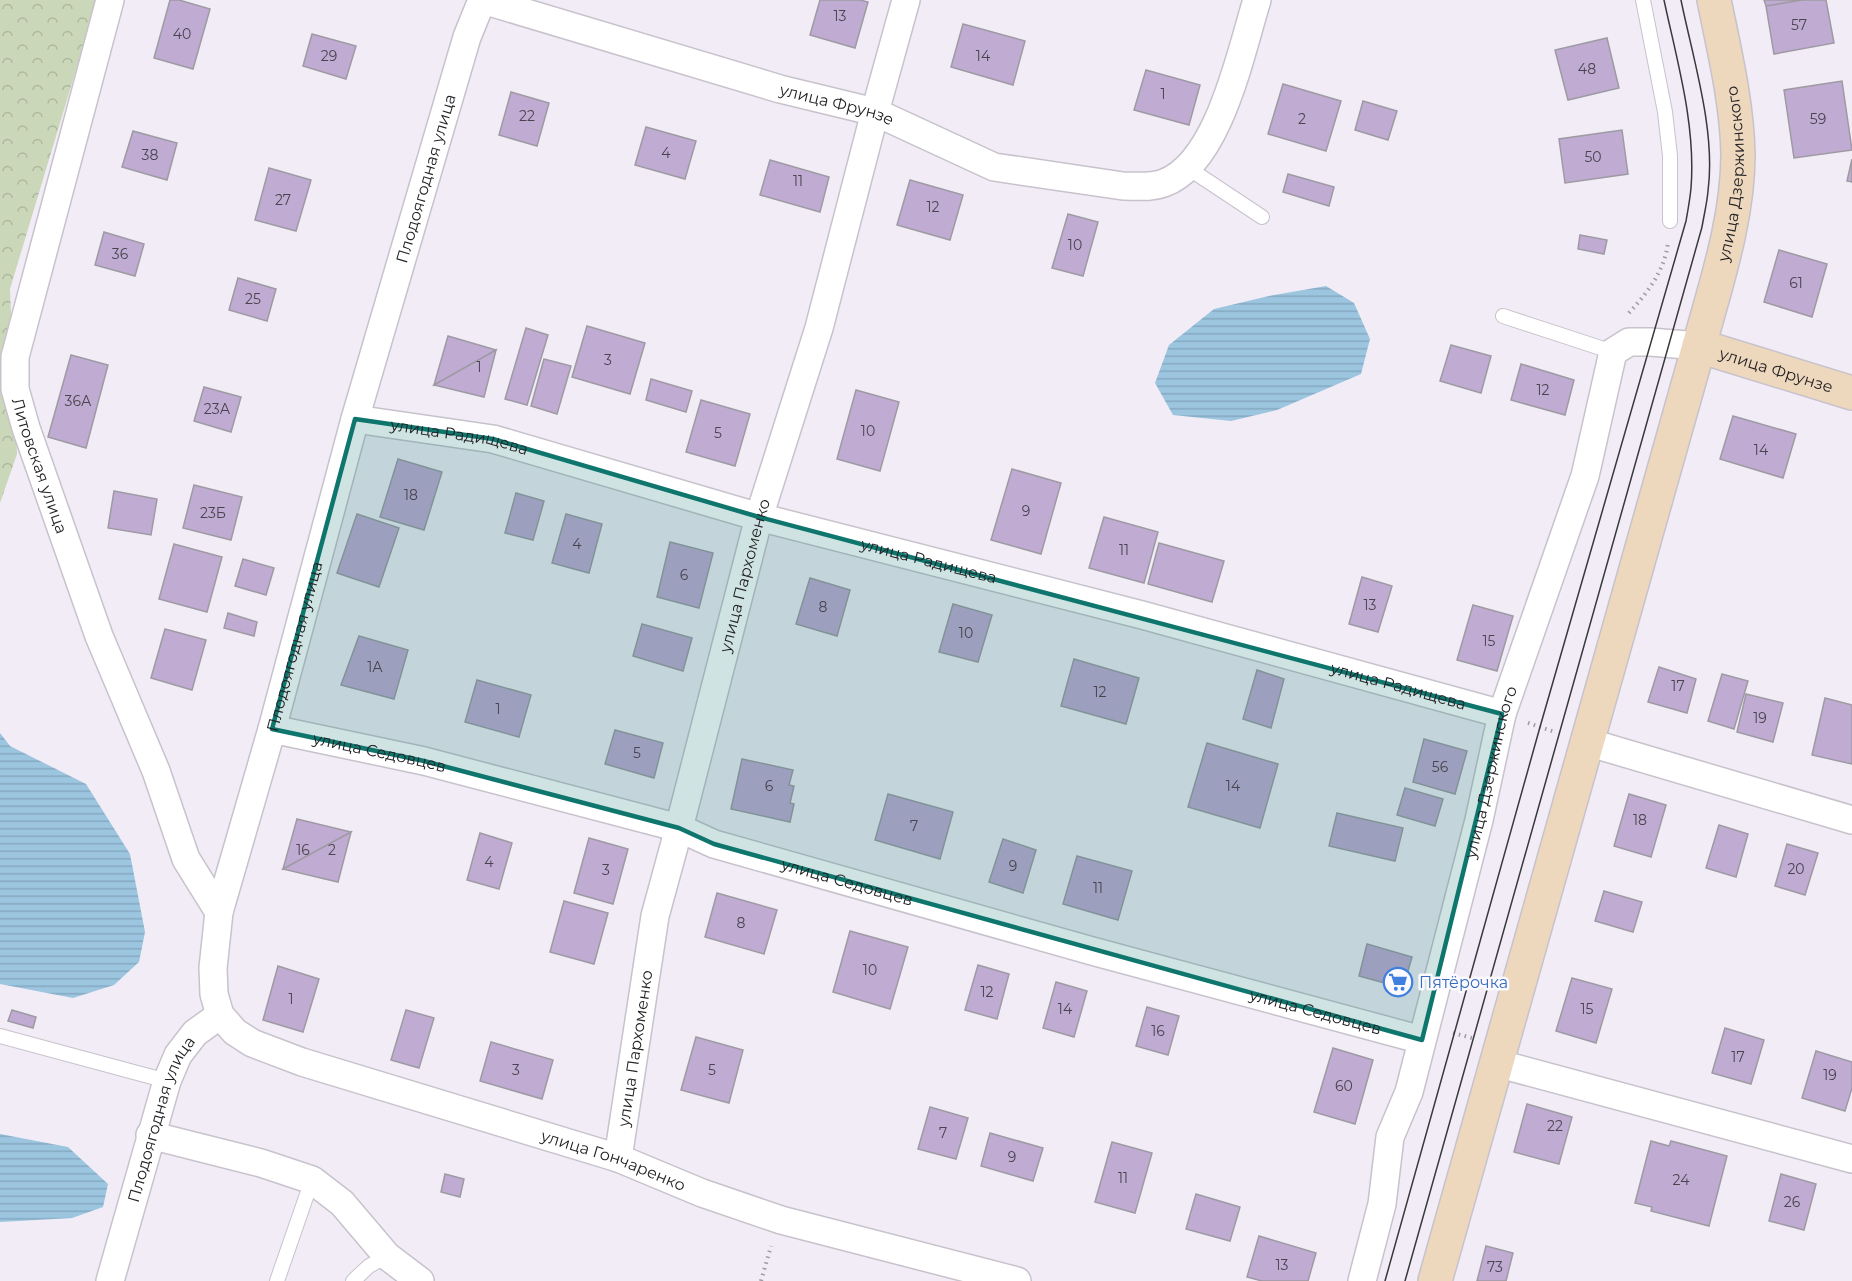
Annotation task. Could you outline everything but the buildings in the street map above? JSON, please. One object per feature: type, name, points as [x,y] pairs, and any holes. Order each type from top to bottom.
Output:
[{"type":"main road","name":"улица Дзержинского","points":[[1435,1281],[1700,346],[1728,234],[1738,154],[1727,65],[1714,0]]},
{"type":"main road","name":"улица Фрунзе","points":[[1700,346],[1852,393]]},
{"type":"street","name":"Литовская улица","points":[[110,0],[15,357],[15,389],[26,428],[99,636],[156,771],[186,859],[219,912]]},
{"type":"street","name":"Плодоягодная улица","points":[[110,1281],[166,1081],[178,1055],[195,1033],[219,1015],[214,994],[213,968],[219,912],[272,729],[355,419],[467,37],[482,0]]},
{"type":"street","name":"улица Фрунзе","points":[[482,0],[780,89],[875,112],[994,167],[1143,187],[1165,183],[1188,168]]},
{"type":"street","name":"улица Пархоменко","points":[[618,1158],[655,916],[759,517],[819,328],[906,0]]},
{"type":"street","points":[[1188,168],[1210,138],[1225,104],[1257,0]]},
{"type":"street","points":[[1613,352],[1629,342],[1700,346]]},
{"type":"street","name":"улица Дзержинского","points":[[1362,1281],[1382,1204],[1390,1137],[1409,1092],[1479,819],[1502,714],[1585,476],[1613,352]]},
{"type":"street","name":"улица Радищева","points":[[355,419],[493,440],[759,517],[1142,615],[1502,714]]},
{"type":"street","name":"улица Седовцев","points":[[272,729],[424,762],[679,828],[714,844],[1081,948],[1424,1033]]},
{"type":"street","points":[[1587,742],[1852,820]]},
{"type":"street","name":"улица Гончаренко","points":[[219,1015],[235,1032],[252,1043],[302,1062],[618,1158],[702,1193],[781,1220],[1017,1281]]},
{"type":"street","points":[[1499,1053],[1852,1159]]},
{"type":"street","points":[[150,1136],[261,1164],[312,1180],[342,1203],[387,1256],[420,1281]]},
{"type":"lane","points":[[1643,0],[1665,111],[1670,156],[1670,221]]},
{"type":"lane","points":[[1188,168],[1262,217]]},
{"type":"lane","points":[[1503,316],[1613,352]]},
{"type":"lane","points":[[0,1036],[166,1081]]},
{"type":"lane","points":[[277,1281],[312,1180]]},
{"type":"lane","points":[[353,1281],[369,1266],[387,1256]]},
{"type":"path","points":[[1613,352],[1623,320],[1653,285],[1667,250],[1670,221]]},
{"type":"path","points":[[1502,714],[1587,742]]},
{"type":"path","points":[[1424,1033],[1499,1053]]},
{"type":"path","points":[[760,1281],[773,1238]]},
{"type":"highlighted area","points":[[355,419],[493,439],[759,517],[1502,714],[1422,1040],[714,844],[679,828],[424,761],[272,729]]},
{"type":"green space","points":[[0,0],[97,0],[10,289],[17,454],[0,503]]},
{"type":"water","points":[[1326,286],[1354,303],[1370,339],[1361,374],[1277,410],[1231,421],[1173,415],[1155,383],[1169,345],[1214,309]]},
{"type":"water","points":[[0,733],[10,746],[86,784],[130,854],[145,932],[139,962],[114,985],[73,998],[0,984]]},
{"type":"water","points":[[0,1134],[68,1147],[108,1184],[103,1207],[72,1218],[0,1222]]},
{"type":"tram line","points":[[1385,1281],[1540,727],[1686,221],[1691,188],[1691,141],[1684,93],[1664,0]]},
{"type":"tram line","points":[[1405,1281],[1702,227],[1710,168],[1709,144],[1702,95],[1681,0]]},
{"type":"place","name":"Пятёрочка","points":[[1398,982]]}]
